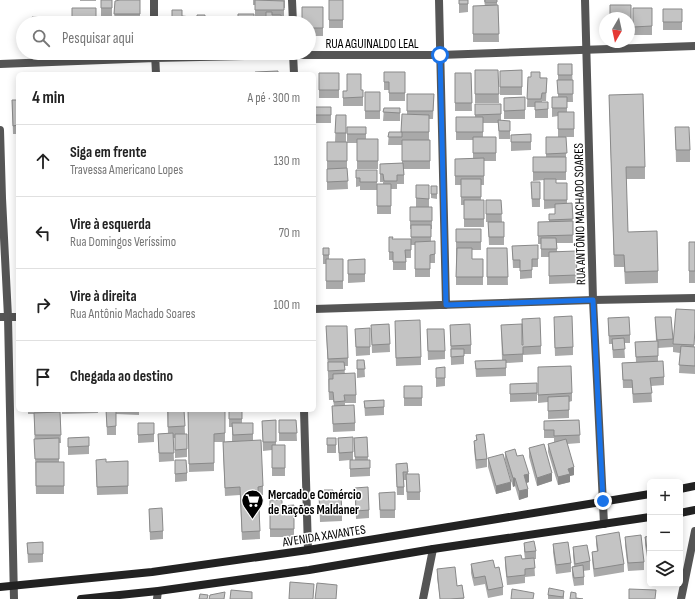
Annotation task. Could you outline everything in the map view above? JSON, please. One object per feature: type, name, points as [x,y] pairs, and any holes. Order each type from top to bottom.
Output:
[{"type":"main road","points":[[683,488],[695,486]]},
{"type":"main road","name":"AVENIDA XAVANTES","points":[[0,587],[152,572],[308,550],[647,494]]},
{"type":"main road","points":[[683,512],[695,510]]},
{"type":"main road","points":[[81,599],[157,595],[433,549],[647,517]]},
{"type":"street","points":[[154,0],[154,16]]},
{"type":"street","points":[[292,0],[293,16]]},
{"type":"street","points":[[439,0],[446,305]]},
{"type":"street","name":"RUA ANTÔNIO MACHADO SOARES","points":[[585,0],[593,300],[604,524]]},
{"type":"street","name":"RUA AGUINALDO LEAL","points":[[316,54],[440,55],[695,46]]},
{"type":"street","name":"RUA AGUINALDO LEAL","points":[[0,64],[78,60]]},
{"type":"street","points":[[155,60],[156,72]]},
{"type":"street","points":[[293,60],[294,72]]},
{"type":"street","points":[[0,130],[4,317],[14,599]]},
{"type":"street","points":[[316,309],[695,298]]},
{"type":"street","points":[[4,317],[16,317]]},
{"type":"street","points":[[304,412],[308,550]]},
{"type":"street","points":[[681,599],[695,531]]},
{"type":"street","points":[[423,599],[433,549]]},
{"type":"building","points":[[101,0],[112,0],[112,8],[101,8]]},
{"type":"building","points":[[140,0],[140,14],[114,14],[115,1]]},
{"type":"building","points":[[255,0],[284,1],[284,10],[255,10]]},
{"type":"building","points":[[329,0],[343,0],[343,20],[329,20]]},
{"type":"building","points":[[459,0],[468,0],[468,4],[459,4]]},
{"type":"building","points":[[485,0],[497,0],[497,2],[485,2]]},
{"type":"building","points":[[498,5],[499,34],[473,34],[473,6]]},
{"type":"building","points":[[610,5],[631,5],[631,12],[610,12]]},
{"type":"building","points":[[302,7],[323,7],[323,28],[316,28],[316,16],[302,16]]},
{"type":"building","points":[[72,8],[96,8],[96,16],[72,16]]},
{"type":"building","points":[[633,8],[652,8],[652,26],[635,27],[635,12],[633,12]]},
{"type":"building","points":[[663,9],[682,9],[682,22],[663,22]]},
{"type":"building","points":[[172,10],[182,10],[182,16],[172,16]]},
{"type":"building","points":[[266,12],[272,12],[272,15],[281,15],[281,16],[266,16]]},
{"type":"building","points":[[238,14],[254,14],[254,16],[238,16]]},
{"type":"building","points":[[558,64],[572,64],[572,75],[558,75]]},
{"type":"building","points":[[475,70],[498,70],[499,94],[475,94]]},
{"type":"building","points":[[522,70],[522,87],[500,87],[500,71]]},
{"type":"building","points":[[278,71],[278,72],[255,72]]},
{"type":"building","points":[[384,72],[405,72],[405,93],[389,93],[389,82],[384,82]]},
{"type":"building","points":[[531,72],[540,72],[540,78],[547,78],[546,93],[542,93],[541,99],[527,99],[528,77],[531,77]]},
{"type":"building","points":[[319,73],[339,73],[339,90],[319,90]]},
{"type":"building","points":[[455,73],[471,73],[472,103],[455,103]]},
{"type":"building","points":[[347,74],[361,74],[361,90],[363,90],[363,97],[343,98],[343,91],[347,91]]},
{"type":"building","points":[[557,80],[573,80],[573,94],[558,94]]},
{"type":"building","points":[[365,92],[380,92],[380,111],[365,111]]},
{"type":"building","points":[[407,94],[434,94],[433,111],[407,111]]},
{"type":"building","points":[[643,94],[645,167],[626,167],[628,232],[657,231],[658,271],[625,272],[624,255],[614,255],[609,95]]},
{"type":"building","points":[[525,97],[525,110],[504,111],[504,98]]},
{"type":"building","points":[[552,97],[567,97],[567,108],[552,108]]},
{"type":"building","points":[[12,100],[16,100],[16,125],[13,126]]},
{"type":"building","points":[[535,102],[548,102],[548,109],[535,110]]},
{"type":"building","points":[[475,104],[501,104],[501,114],[475,115]]},
{"type":"building","points":[[316,107],[331,107],[331,115],[316,115]]},
{"type":"building","points":[[384,108],[400,108],[400,113],[383,112]]},
{"type":"building","points":[[558,112],[574,112],[574,129],[558,129]]},
{"type":"building","points":[[402,114],[429,115],[429,132],[401,132]]},
{"type":"building","points":[[336,115],[346,115],[346,133],[335,133]]},
{"type":"building","points":[[456,117],[483,117],[483,132],[456,132]]},
{"type":"building","points":[[498,120],[510,121],[510,131],[499,131]]},
{"type":"building","points":[[347,127],[366,127],[366,134],[347,134]]},
{"type":"building","points":[[675,127],[689,127],[690,150],[676,150]]},
{"type":"building","points":[[389,132],[402,132],[402,137],[388,137]]},
{"type":"building","points":[[531,134],[531,142],[511,142],[511,135]]},
{"type":"building","points":[[473,137],[496,137],[496,153],[473,153]]},
{"type":"building","points":[[546,137],[566,137],[567,153],[546,154]]},
{"type":"building","points":[[357,139],[378,139],[378,161],[357,161]]},
{"type":"building","points":[[402,140],[430,140],[430,161],[402,161]]},
{"type":"building","points":[[327,142],[347,142],[347,161],[327,161]]},
{"type":"building","points":[[533,157],[566,157],[566,172],[533,172]]},
{"type":"building","points":[[484,158],[484,176],[455,176],[455,159]]},
{"type":"building","points":[[403,163],[404,175],[397,175],[397,181],[384,181],[383,174],[380,174],[380,164]]},
{"type":"building","points":[[347,168],[348,181],[327,182],[327,169]]},
{"type":"building","points":[[356,170],[377,170],[377,182],[360,182],[360,178],[356,178]]},
{"type":"building","points":[[461,179],[481,179],[481,197],[461,197]]},
{"type":"building","points":[[544,179],[556,179],[556,183],[567,183],[567,200],[544,200]]},
{"type":"building","points":[[531,182],[540,182],[540,199],[532,199]]},
{"type":"building","points":[[377,184],[391,184],[391,206],[377,206]]},
{"type":"building","points":[[416,185],[429,185],[429,199],[416,198]]},
{"type":"building","points":[[431,186],[437,186],[437,194],[431,194]]},
{"type":"building","points":[[464,200],[484,200],[484,219],[464,219]]},
{"type":"building","points":[[486,200],[501,200],[502,214],[486,214]]},
{"type":"building","points":[[572,203],[573,219],[549,220],[549,214],[555,214],[555,204]]},
{"type":"building","points":[[410,207],[432,207],[432,221],[410,221]]},
{"type":"building","points":[[573,221],[573,235],[538,236],[538,222]]},
{"type":"building","points":[[488,222],[504,222],[504,237],[489,237]]},
{"type":"building","points":[[411,225],[431,225],[431,237],[411,237]]},
{"type":"building","points":[[456,229],[481,229],[481,242],[456,242]]},
{"type":"building","points":[[389,237],[393,237],[392,239],[411,239],[411,250],[405,250],[406,262],[393,262],[393,252],[389,252]]},
{"type":"building","points":[[541,238],[556,238],[557,249],[541,249]]},
{"type":"building","points":[[435,241],[435,254],[430,255],[430,269],[415,269],[415,242]]},
{"type":"building","points":[[689,242],[695,242],[695,271],[689,271]]},
{"type":"building","points":[[538,245],[538,259],[532,259],[532,270],[520,271],[520,260],[513,260],[512,246]]},
{"type":"building","points":[[323,248],[329,248],[329,255],[323,255]]},
{"type":"building","points":[[457,248],[472,248],[472,259],[483,259],[483,277],[456,277]]},
{"type":"building","points":[[487,248],[507,248],[508,277],[487,277]]},
{"type":"building","points":[[576,251],[577,275],[549,276],[549,252]]},
{"type":"building","points":[[326,259],[343,259],[343,281],[326,281]]},
{"type":"building","points":[[365,259],[365,274],[348,274],[348,260]]},
{"type":"building","points":[[676,309],[695,310],[694,345],[673,344]]},
{"type":"building","points":[[572,316],[573,347],[555,348],[554,317]]},
{"type":"building","points":[[629,317],[630,335],[609,336],[608,318]]},
{"type":"building","points":[[655,317],[671,317],[673,339],[657,340]]},
{"type":"building","points":[[540,318],[541,346],[523,347],[523,354],[503,355],[501,325],[522,324],[523,345],[522,319]]},
{"type":"building","points":[[420,320],[421,357],[396,358],[395,321]]},
{"type":"building","points":[[389,324],[390,344],[372,345],[371,325]]},
{"type":"building","points":[[470,324],[471,345],[451,346],[450,325]]},
{"type":"building","points":[[326,326],[347,326],[348,358],[328,359]]},
{"type":"building","points":[[370,328],[370,347],[356,347],[355,329]]},
{"type":"building","points":[[427,329],[444,329],[445,351],[428,351]]},
{"type":"building","points":[[624,338],[625,349],[613,350],[612,339]]},
{"type":"building","points":[[658,341],[658,356],[636,357],[635,342]]},
{"type":"building","points":[[681,346],[695,347],[695,366],[679,365]]},
{"type":"building","points":[[451,349],[464,349],[464,356],[451,357]]},
{"type":"building","points":[[357,360],[364,360],[365,369],[357,369]]},
{"type":"building","points":[[506,360],[506,368],[476,369],[475,361]]},
{"type":"building","points":[[663,361],[664,377],[650,378],[652,393],[633,394],[632,380],[623,380],[622,363]]},
{"type":"building","points":[[328,362],[344,362],[345,370],[328,371]]},
{"type":"building","points":[[571,366],[572,393],[538,395],[538,367]]},
{"type":"building","points":[[445,367],[445,378],[436,378],[436,368]]},
{"type":"building","points":[[355,373],[356,395],[344,395],[345,401],[334,402],[333,392],[329,392],[329,379],[333,379],[333,374]]},
{"type":"building","points":[[537,383],[537,393],[510,394],[510,384]]},
{"type":"building","points":[[404,386],[422,386],[422,398],[404,398]]},
{"type":"building","points":[[569,396],[569,410],[548,411],[548,397]]},
{"type":"building","points":[[384,400],[384,407],[365,408],[364,401]]},
{"type":"building","points":[[354,405],[355,423],[333,424],[332,406]]},
{"type":"building","points":[[60,412],[61,435],[35,435],[34,413]]},
{"type":"building","points":[[106,412],[116,412],[116,426],[107,427]]},
{"type":"building","points":[[168,412],[184,412],[185,426],[168,427]]},
{"type":"building","points":[[188,412],[225,412],[225,433],[214,434],[214,463],[189,464]]},
{"type":"building","points":[[229,412],[242,412],[242,419],[229,419]]},
{"type":"building","points":[[276,420],[276,442],[263,442],[262,421]]},
{"type":"building","points":[[279,420],[296,420],[297,433],[279,433]]},
{"type":"building","points":[[579,420],[580,435],[554,436],[554,430],[544,430],[544,421]]},
{"type":"building","points":[[138,423],[154,423],[154,434],[138,435]]},
{"type":"building","points":[[232,423],[253,423],[253,434],[233,435]]},
{"type":"building","points":[[173,433],[174,453],[159,453],[158,434]]},
{"type":"building","points":[[175,434],[187,434],[187,449],[175,450]]},
{"type":"building","points":[[484,434],[487,459],[476,460],[474,441],[477,440],[476,435]]},
{"type":"building","points":[[89,437],[89,446],[68,447],[68,438]]},
{"type":"building","points":[[353,437],[353,452],[339,453],[338,438]]},
{"type":"building","points":[[367,437],[368,457],[355,457],[354,438]]},
{"type":"building","points":[[59,438],[59,459],[35,459],[34,439]]},
{"type":"building","points":[[327,438],[336,438],[336,445],[327,445]]},
{"type":"building","points":[[566,439],[574,467],[568,469],[570,474],[558,477],[548,444]]},
{"type":"building","points":[[261,440],[263,486],[258,487],[260,531],[242,532],[240,487],[225,488],[223,442]]},
{"type":"building","points":[[544,444],[552,473],[537,478],[529,448]]},
{"type":"building","points":[[272,445],[285,445],[285,468],[272,468]]},
{"type":"building","points":[[515,449],[517,456],[523,455],[529,474],[524,475],[528,489],[519,491],[515,478],[513,478],[505,452]]},
{"type":"building","points":[[503,454],[511,482],[496,486],[488,458]]},
{"type":"building","points":[[106,459],[106,462],[128,461],[128,486],[97,487],[96,460]]},
{"type":"building","points":[[175,460],[186,460],[187,473],[175,474]]},
{"type":"building","points":[[350,460],[370,460],[370,468],[350,469]]},
{"type":"building","points":[[36,462],[64,462],[64,486],[36,486]]},
{"type":"building","points":[[407,463],[408,472],[403,472],[404,487],[397,487],[396,464]]},
{"type":"building","points":[[406,474],[419,474],[420,492],[407,492]]},
{"type":"building","points":[[368,487],[369,510],[356,511],[355,488]]},
{"type":"building","points":[[324,490],[333,490],[333,496],[341,496],[342,513],[320,513],[319,497],[325,497]]},
{"type":"building","points":[[395,492],[395,510],[380,510],[379,493]]},
{"type":"building","points":[[270,500],[282,500],[282,506],[294,505],[294,529],[270,529]]},
{"type":"building","points":[[162,508],[163,531],[150,532],[149,509]]},
{"type":"building","points":[[619,532],[624,564],[594,569],[592,552],[598,551],[596,536]]},
{"type":"building","points":[[641,535],[644,562],[628,563],[625,537]]},
{"type":"building","points":[[645,537],[647,537],[647,549]]},
{"type":"building","points":[[534,541],[536,551],[525,552],[524,543]]},
{"type":"building","points":[[43,542],[43,554],[28,554],[27,543]]},
{"type":"building","points":[[568,542],[571,563],[556,565],[553,544]]},
{"type":"building","points":[[587,545],[590,561],[575,564],[573,547]]},
{"type":"building","points":[[521,555],[522,559],[534,558],[535,568],[525,569],[525,575],[507,577],[505,557]]},
{"type":"building","points":[[493,560],[495,568],[499,567],[503,587],[488,590],[485,576],[474,578],[471,564]]},
{"type":"building","points":[[583,565],[584,577],[574,578],[572,567]]},
{"type":"building","points":[[455,567],[457,586],[462,585],[464,598],[440,599],[437,569]]},
{"type":"building","points":[[290,582],[314,584],[313,599],[289,599]]},
{"type":"building","points":[[317,583],[337,585],[336,599],[315,599]]},
{"type":"building","points":[[549,588],[564,591],[563,597],[548,595]]},
{"type":"building","points":[[512,589],[534,593],[533,599],[511,599]]},
{"type":"building","points":[[629,589],[656,590],[655,599],[629,599]]},
{"type":"building","points":[[231,590],[252,592],[252,599],[230,599]]},
{"type":"building","points":[[225,592],[224,599],[209,599],[210,595]]},
{"type":"building","points":[[571,592],[576,593],[576,598],[583,599],[570,599]]},
{"type":"building","points":[[200,594],[208,595],[207,599],[199,599]]},
{"type":"place","name":"Mercado e Comércio de Rações Maldaner","points":[[252,520]]},
{"type":"route","points":[[440,55],[446,305],[593,300],[603,501]]}]
